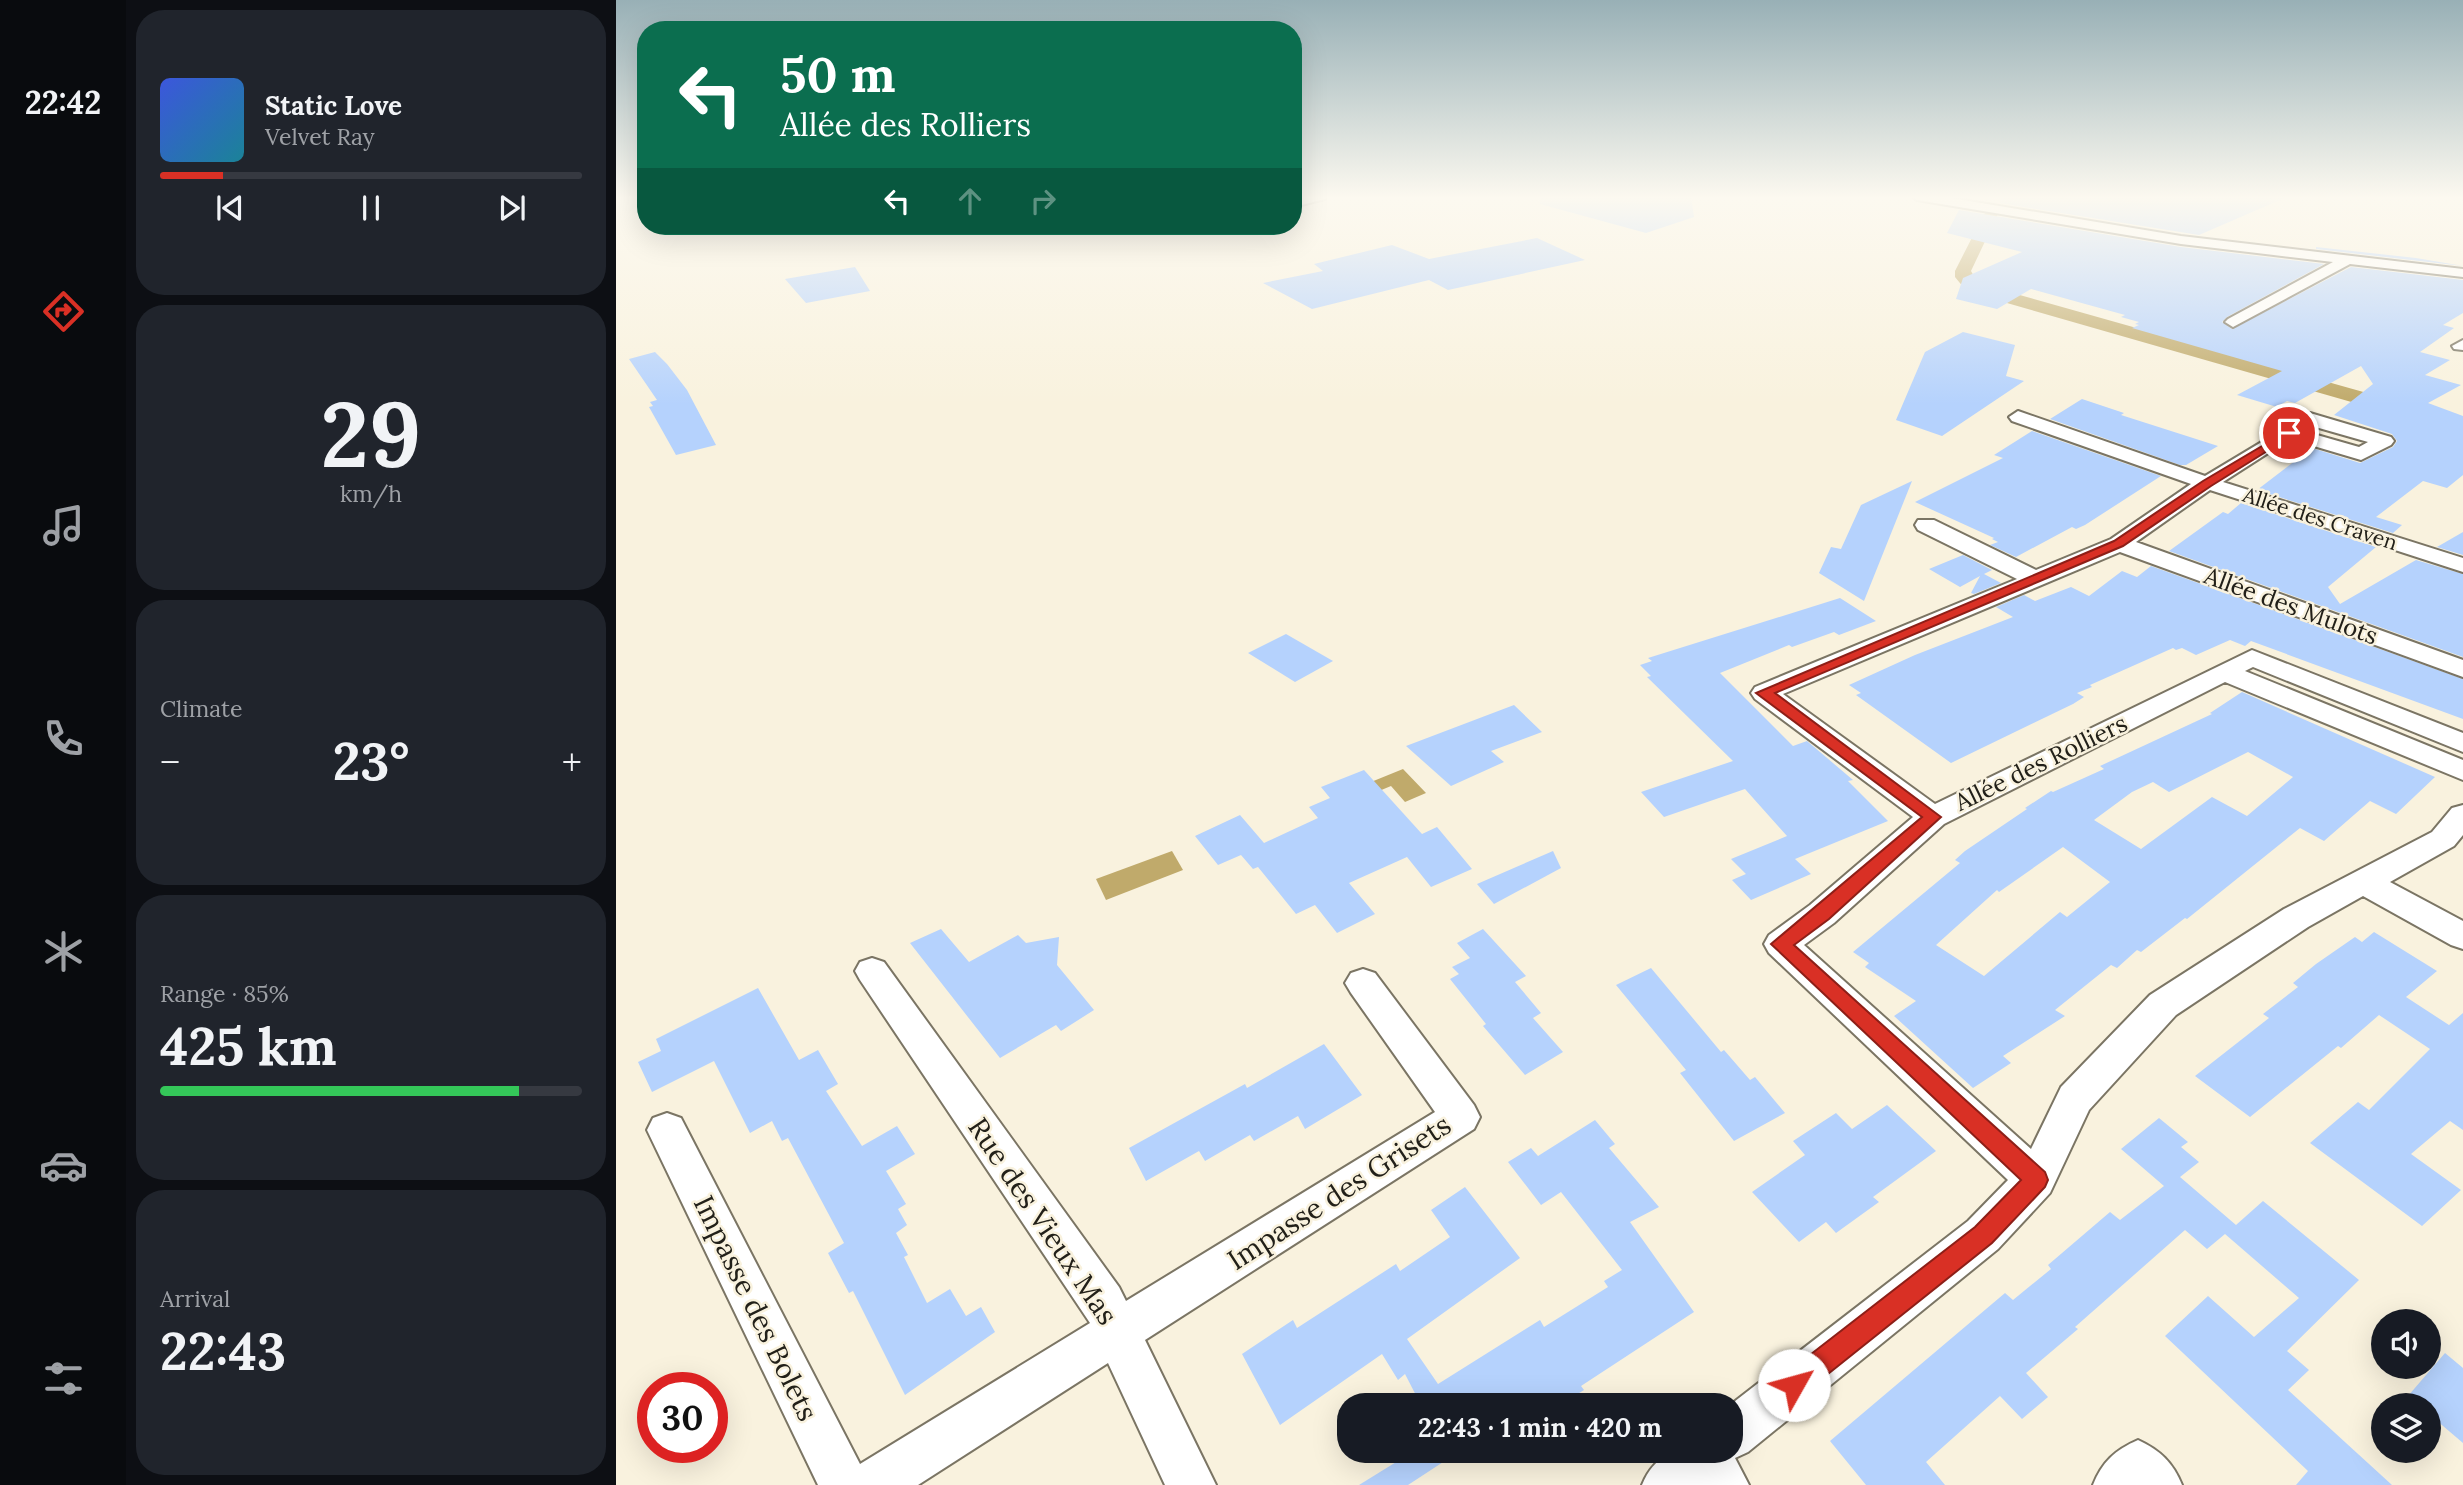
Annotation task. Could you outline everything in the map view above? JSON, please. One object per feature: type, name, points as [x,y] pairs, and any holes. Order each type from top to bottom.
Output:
[{"type":"street","points":[[2234,323],[2337,265]]},
{"type":"street","points":[[2394,265],[2463,273]]},
{"type":"street","name":"Allée des Craven","points":[[2018,417],[2207,483],[2463,565]]},
{"type":"street","points":[[1933,817],[1764,693],[2119,544],[2207,483],[2289,433]]},
{"type":"street","points":[[1926,525],[2035,579]]},
{"type":"street","name":"Allée des Mulots","points":[[2119,544],[2463,669]]},
{"type":"street","name":"Allée des Rolliers","points":[[2036,1180],[1781,944],[1822,914],[1933,817],[2252,658],[2463,743]]},
{"type":"street","points":[[2224,672],[2463,771]]},
{"type":"street","points":[[1743,1436],[1983,1235],[2036,1180],[2075,1098],[2163,1005],[2296,918],[2443,839],[2463,815]]},
{"type":"street","points":[[2364,882],[2463,936]]},
{"type":"street","name":"Rue des Vieux Mas","points":[[872,971],[1103,1302],[1191,1485]]},
{"type":"street","name":"Impasse des Grisets","points":[[1118,1333],[1460,1117],[1363,983]]},
{"type":"street","name":"Impasse des Bolets","points":[[667,1130],[844,1485]]},
{"type":"street","points":[[873,1485],[1118,1333]]},
{"type":"street","points":[[1667,1485],[1707,1463]]},
{"type":"street","points":[[2118,1485],[2138,1465],[2157,1485]]},
{"type":"shaded area","points":[[1403,769],[1426,793],[1405,802],[1391,786],[1379,791],[1371,782]]},
{"type":"shaded area","points":[[1172,851],[1183,870],[1106,900],[1096,879]]},
{"type":"building","points":[[1316,265],[1561,265],[1448,290],[1429,280],[1312,309],[1263,283],[1323,271]]},
{"type":"building","points":[[1992,265],[2322,265],[2227,317],[2222,322],[2232,329],[2351,267],[2463,280],[2463,313],[2443,325],[2454,328],[2420,352],[2450,360],[2425,375],[2461,385],[2428,403],[2463,416],[2463,475],[2447,488],[2423,481],[2376,517],[2402,525],[2393,533],[2257,490],[2312,448],[2360,463],[2393,447],[2397,441],[2392,434],[2334,415],[2373,384],[2361,366],[2295,403],[2287,401],[2277,407],[2237,395],[2282,371],[2132,328],[2139,325],[2135,324],[2139,322],[2121,317],[2125,315],[2031,289],[1997,309],[1956,299],[1963,278]]},
{"type":"building","points":[[855,267],[870,291],[806,303],[785,279]]},
{"type":"building","points":[[1963,332],[2015,345],[2006,376],[2024,381],[1942,436],[1896,420],[1925,352]]},
{"type":"building","points":[[655,352],[687,390],[716,445],[676,455],[649,407],[653,406],[650,402],[657,400],[629,359]]},
{"type":"building","points":[[2082,399],[2124,413],[2121,415],[2218,446],[2186,465],[2180,465],[2050,419]]},
{"type":"building","points":[[2032,431],[2161,476],[2085,525],[2076,529],[2072,527],[2016,557],[1990,545],[1998,542],[1992,539],[1994,538],[1915,502],[2003,458],[1994,455]]},
{"type":"building","points":[[1912,481],[1864,601],[1819,573],[1831,547],[1841,549],[1861,505]]},
{"type":"building","points":[[2241,503],[2376,547],[2328,587],[2340,604],[2416,560],[2463,574],[2463,657],[2169,551],[2223,512],[2228,514]]},
{"type":"building","points":[[2463,532],[2463,555],[2437,547]]},
{"type":"building","points":[[1963,555],[1992,570],[1984,574],[2001,583],[1974,594],[1971,593],[1980,576],[1960,587],[1929,569]]},
{"type":"building","points":[[2151,566],[2463,679],[2463,719],[2251,641],[2245,646],[2230,640],[2196,655],[2182,648],[2173,648],[2090,685],[2092,687],[2077,693],[2084,697],[2073,704],[1951,763],[1856,695],[1861,693],[1849,685],[1915,655],[2013,617],[1996,607],[2024,595],[2035,601],[2071,587],[2089,596],[2122,571],[2137,577]]},
{"type":"building","points":[[1840,598],[1876,621],[1839,635],[1834,632],[1792,647],[1789,645],[1720,673],[1793,746],[1807,741],[1853,780],[1848,781],[1888,821],[1795,859],[1811,874],[1751,900],[1732,880],[1746,874],[1731,859],[1787,836],[1745,789],[1664,817],[1641,792],[1733,761],[1647,677],[1651,676],[1640,665],[1652,661],[1648,658]]},
{"type":"building","points":[[1286,634],[1333,661],[1295,682],[1248,653]]},
{"type":"building","points":[[2242,692],[2435,777],[2396,814],[2370,801],[2324,841],[2300,828],[2187,919],[2141,952],[2137,950],[2117,968],[2111,965],[2055,1010],[2065,1016],[2003,1056],[2011,1063],[1973,1088],[1894,1016],[1916,1001],[1865,967],[1869,963],[1853,952],[1960,863],[1955,860],[1965,851],[2027,809],[2025,808],[2051,791],[2104,769],[2100,766],[2212,714],[2210,713]],"holes":[[[2248,752],[2293,777],[2247,816],[2212,797],[2141,849],[2094,820],[2132,792],[2153,782],[2169,792]],[[2063,847],[2110,882],[2067,917],[2060,912],[1984,976],[1936,945],[1997,890],[1999,892]]]},
{"type":"building","points":[[1514,705],[1542,732],[1491,751],[1504,762],[1451,786],[1406,746]]},
{"type":"building","points":[[1364,770],[1422,834],[1437,827],[1472,869],[1431,887],[1407,857],[1349,883],[1375,914],[1337,933],[1315,905],[1296,914],[1258,867],[1253,869],[1241,855],[1218,865],[1195,836],[1240,815],[1264,843],[1318,818],[1309,807],[1330,798],[1321,787]]},
{"type":"building","points":[[1553,851],[1561,868],[1494,904],[1477,884]]},
{"type":"building","points":[[941,929],[969,962],[1018,935],[1026,943],[1059,937],[1057,965],[1094,1010],[1061,1031],[1056,1025],[1000,1058],[910,943]]},
{"type":"building","points":[[1483,929],[1526,976],[1515,982],[1541,1013],[1533,1018],[1563,1052],[1525,1075],[1483,1026],[1486,1024],[1450,979],[1459,974],[1452,967],[1470,958],[1457,943]]},
{"type":"building","points":[[2374,932],[2437,971],[2406,997],[2449,1025],[2463,1013],[2463,1130],[2450,1121],[2411,1154],[2461,1190],[2422,1226],[2310,1143],[2358,1102],[2369,1110],[2430,1049],[2379,1015],[2341,1048],[2338,1046],[2250,1117],[2195,1076],[2269,1018],[2263,1014],[2298,987],[2293,983],[2316,964],[2355,937],[2362,942]]},
{"type":"building","points":[[1651,968],[1721,1052],[1724,1050],[1750,1080],[1755,1077],[1785,1113],[1734,1141],[1680,1073],[1686,1070],[1616,985]]},
{"type":"building","points":[[758,988],[799,1060],[818,1050],[838,1084],[826,1091],[862,1146],[897,1126],[915,1154],[886,1171],[906,1204],[898,1209],[907,1225],[896,1233],[908,1255],[904,1257],[927,1303],[950,1289],[966,1316],[981,1307],[995,1332],[905,1395],[853,1291],[849,1293],[828,1253],[844,1243],[788,1138],[782,1141],[772,1121],[750,1133],[714,1061],[652,1092],[638,1062],[661,1051],[656,1039]]},
{"type":"building","points":[[1324,1044],[1362,1095],[1305,1129],[1298,1116],[1254,1141],[1250,1135],[1205,1161],[1199,1151],[1146,1181],[1129,1148],[1245,1084],[1247,1088]]},
{"type":"building","points":[[1887,1105],[1936,1151],[1873,1197],[1879,1202],[1836,1233],[1826,1222],[1799,1242],[1752,1192],[1805,1155],[1793,1141],[1836,1113],[1852,1129]]},
{"type":"building","points":[[2159,1118],[2188,1142],[2181,1147],[2199,1162],[2180,1177],[2236,1225],[2263,1201],[2359,1280],[2287,1351],[2309,1370],[2288,1390],[2392,1485],[2296,1485],[2308,1471],[2165,1336],[2208,1296],[2254,1337],[2299,1298],[2225,1234],[2207,1249],[2185,1230],[2026,1373],[2048,1397],[2022,1419],[2000,1396],[1926,1462],[1945,1485],[1866,1485],[1830,1441],[2005,1293],[2013,1300],[2051,1269],[2048,1265],[2110,1212],[2120,1220],[2164,1186],[2121,1149]]},
{"type":"building","points":[[1595,1120],[1615,1144],[1609,1148],[1659,1207],[1630,1222],[1694,1312],[1581,1386],[1584,1390],[1579,1393],[1415,1393],[1405,1374],[1398,1380],[1382,1354],[1280,1425],[1242,1354],[1293,1320],[1297,1328],[1396,1264],[1400,1271],[1450,1237],[1431,1210],[1465,1187],[1520,1258],[1407,1339],[1438,1384],[1540,1320],[1544,1327],[1608,1287],[1604,1281],[1622,1270],[1561,1192],[1541,1205],[1508,1162],[1531,1148],[1538,1156]]},
{"type":"building","points":[[2445,1353],[2463,1368],[2463,1443],[2441,1424],[2441,1393],[2411,1393],[2423,1379],[2441,1379],[2441,1358]]},
{"type":"building","points":[[1395,1463],[1442,1463],[1408,1485],[1359,1485]]},
{"type":"waterway","points":[[1966,265],[1963,277],[1970,284],[1985,291],[2463,427]]},
{"type":"route","points":[[1794,1385],[1983,1235],[2036,1180],[1781,944],[1822,914],[1933,817],[1764,693],[2119,544],[2207,483],[2289,433]]}]
